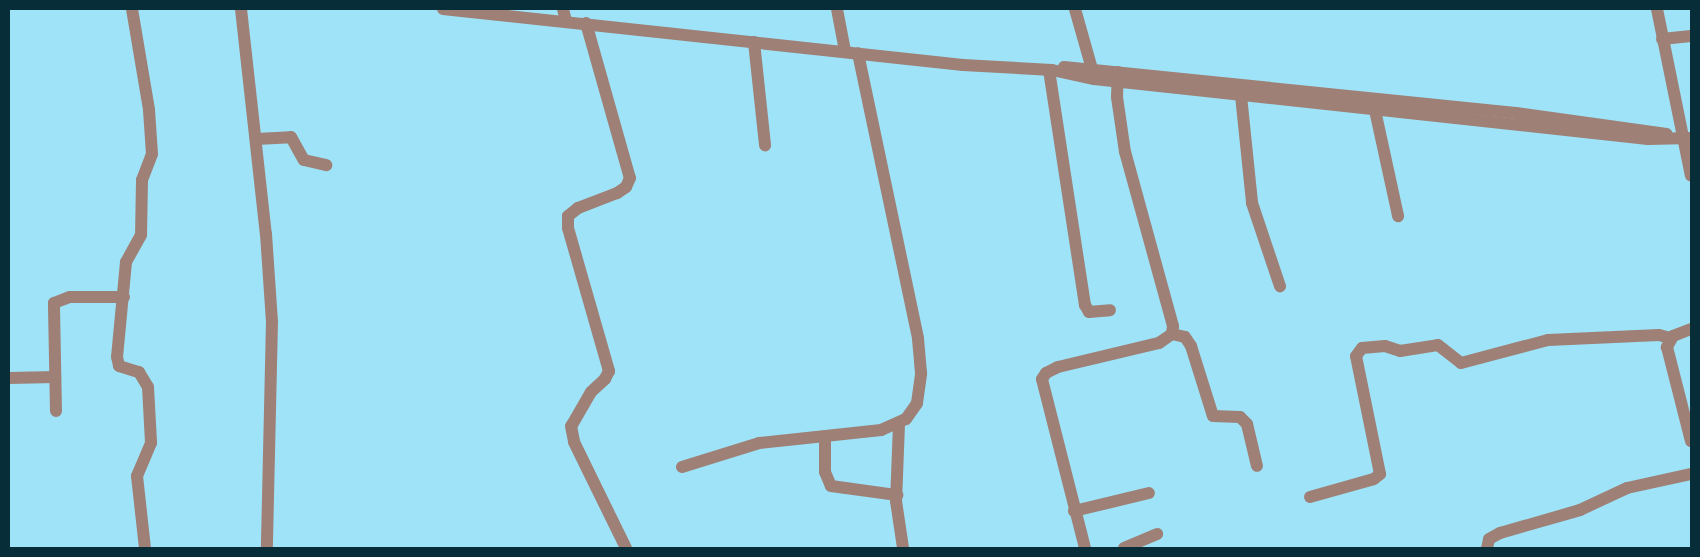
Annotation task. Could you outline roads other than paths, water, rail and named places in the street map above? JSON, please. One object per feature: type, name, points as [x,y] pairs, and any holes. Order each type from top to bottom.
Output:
[{"type":"street","points":[[132,9],[149,110],[152,154],[142,180],[141,235],[126,262],[117,362],[120,366],[139,372],[148,387],[151,443],[137,476],[145,548]]},
{"type":"street","points":[[241,9],[256,139],[272,321],[267,548]]},
{"type":"street","points":[[443,9],[564,15],[586,23],[754,42],[1050,70],[1058,74],[1117,76],[1240,88],[1506,118],[1652,130],[1682,137]]},
{"type":"street","points":[[682,467],[759,443],[867,433],[899,424],[917,403],[921,358],[851,52],[837,9]]},
{"type":"street","points":[[1075,9],[1092,69]]},
{"type":"street","points":[[1657,9],[1691,176]]},
{"type":"street","points":[[586,23],[630,178],[626,187],[617,194],[578,208],[568,216],[568,228],[609,371],[605,379],[591,392],[571,426],[574,442],[626,548]]},
{"type":"street","points":[[1662,39],[1691,36]]},
{"type":"street","points":[[754,42],[765,145]]},
{"type":"street","points":[[1050,70],[1060,67],[1092,69],[1117,76]]},
{"type":"street","points":[[1050,70],[1085,305],[1089,312],[1110,310]]},
{"type":"street","points":[[1117,76],[1125,152],[1173,319],[1172,334]]},
{"type":"street","points":[[1240,88],[1252,203],[1280,286]]},
{"type":"street","points":[[1373,104],[1398,216]]},
{"type":"street","points":[[256,139],[291,137],[304,160],[326,165]]},
{"type":"street","points":[[56,411],[54,303],[70,297],[124,297]]},
{"type":"street","points":[[1310,497],[1380,474],[1356,356],[1362,348],[1385,346],[1400,351],[1438,345],[1461,363],[1548,340],[1659,335],[1670,338],[1691,329]]},
{"type":"street","points":[[1084,548],[1043,386],[1044,376],[1058,367],[1159,343],[1172,334],[1185,337],[1192,346],[1213,416],[1240,417],[1248,424],[1257,466]]},
{"type":"street","points":[[1670,338],[1668,358],[1691,441]]},
{"type":"street","points":[[9,378],[55,377]]},
{"type":"street","points":[[899,424],[897,495],[902,548]]},
{"type":"street","points":[[824,436],[825,472],[831,486],[897,495]]},
{"type":"street","points":[[1487,548],[1489,539],[1500,532],[1580,510],[1627,488],[1691,474]]},
{"type":"street","points":[[1074,511],[1149,494]]},
{"type":"street","points":[[1124,548],[1157,534]]}]
